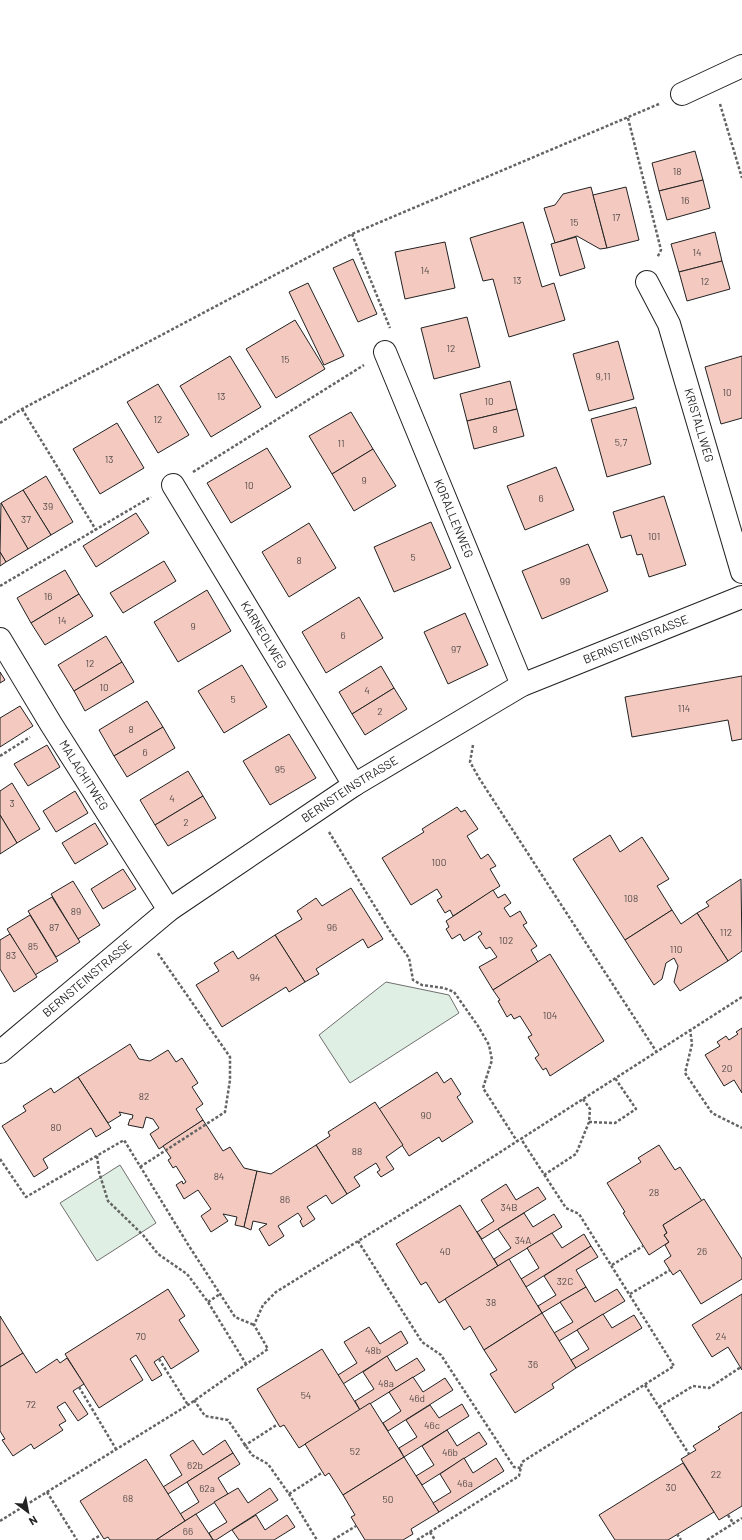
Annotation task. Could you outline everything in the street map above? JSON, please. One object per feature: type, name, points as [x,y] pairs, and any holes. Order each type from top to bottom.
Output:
[{"type":"street","points":[[682,94],[742,66]]},
{"type":"street","name":"KRISTALLWEG","points":[[647,282],[669,324],[742,572]]},
{"type":"street","name":"KORALLENWEG","points":[[385,352],[522,685]]},
{"type":"street","name":"KARNEOLWEG","points":[[173,485],[354,785]]},
{"type":"street","name":"BERNSTEINSTRASSE","points":[[0,1052],[169,910],[354,785],[522,685],[742,597]]},
{"type":"street","name":"MALACHITWEG","points":[[0,639],[51,724],[169,910]]},
{"type":"path","points":[[713,79],[742,178]]},
{"type":"path","points":[[0,423],[22,409],[352,234],[682,94]]},
{"type":"path","points":[[628,118],[661,250],[647,282]]},
{"type":"path","points":[[0,586],[173,485],[396,345],[352,234]]},
{"type":"path","points":[[22,409],[96,530]]},
{"type":"path","points":[[462,720],[473,742],[470,762],[479,778],[656,1051]]},
{"type":"path","points":[[0,756],[51,724]]},
{"type":"path","points":[[316,811],[390,931],[409,958],[413,980],[422,985],[444,988],[454,992],[478,1026],[489,1045],[492,1060],[483,1088],[517,1141]]},
{"type":"path","points":[[140,1167],[225,1112],[230,1080],[230,1057],[142,932]]},
{"type":"path","points":[[254,1326],[263,1305],[276,1292],[521,1139],[742,997]]},
{"type":"path","points":[[690,1029],[692,1044],[686,1073],[712,1113],[742,1128]]},
{"type":"path","points":[[589,1122],[615,1123],[636,1109],[615,1078]]},
{"type":"path","points":[[544,1175],[576,1154],[589,1122],[590,1109],[583,1099]]},
{"type":"path","points":[[418,1540],[519,1476],[522,1462],[674,1366],[579,1214],[566,1208],[521,1139]]},
{"type":"path","points":[[0,1159],[26,1197],[124,1140],[235,1317],[254,1326],[268,1349],[188,1404],[0,1521]]},
{"type":"path","points":[[97,1156],[99,1172],[108,1201],[143,1234],[158,1254],[187,1274],[208,1302],[246,1364]]},
{"type":"path","points":[[358,1241],[422,1342],[441,1355],[514,1467],[521,1468]]},
{"type":"path","points":[[612,1265],[643,1246]]},
{"type":"path","points":[[630,1294],[670,1270]]},
{"type":"path","points":[[208,1302],[220,1294]]},
{"type":"path","points":[[158,1359],[188,1404]]},
{"type":"path","points":[[659,1407],[693,1386],[708,1388],[740,1367]]},
{"type":"path","points":[[645,1385],[689,1454]]},
{"type":"path","points":[[78,1387],[116,1449]]},
{"type":"path","points":[[194,1400],[205,1416],[228,1420],[244,1446],[252,1455],[268,1464],[289,1494],[317,1540]]},
{"type":"path","points":[[244,1446],[278,1424]]},
{"type":"path","points":[[289,1494],[323,1472]]},
{"type":"path","points":[[47,1492],[77,1540]]},
{"type":"path","points":[[728,1515],[733,1523]]},
{"type":"path","points":[[707,1540],[742,1518]]},
{"type":"path","points":[[333,1540],[356,1526]]},
{"type":"path","points":[[430,1532],[435,1540]]},
{"type":"path","points":[[92,1540],[101,1534]]},
{"type":"path","points":[[677,1534],[681,1540]]},
{"type":"green space","points":[[386,982],[449,995],[459,1013],[350,1083],[319,1035]]},
{"type":"green space","points":[[120,1165],[156,1223],[97,1261],[60,1203]]},
{"type":"building","points":[[695,151],[703,180],[659,191],[652,163]]},
{"type":"building","points":[[703,180],[710,208],[667,220],[659,191]]},
{"type":"building","points":[[591,187],[607,248],[600,249],[577,236],[555,243],[544,208],[555,205],[563,194]]},
{"type":"building","points":[[626,187],[639,240],[607,248],[593,195]]},
{"type":"building","points":[[523,222],[542,287],[554,283],[565,320],[509,337],[493,279],[483,281],[470,238]]},
{"type":"building","points":[[715,232],[722,261],[679,272],[671,244]]},
{"type":"building","points":[[576,237],[585,268],[560,276],[551,244]]},
{"type":"building","points":[[445,242],[455,288],[405,299],[395,252]]},
{"type":"building","points":[[353,259],[377,314],[358,322],[333,268]]},
{"type":"building","points":[[722,261],[730,289],[687,301],[679,272]]},
{"type":"building","points":[[308,283],[344,356],[324,365],[289,292]]},
{"type":"building","points":[[467,317],[480,367],[434,379],[421,328]]},
{"type":"building","points":[[295,320],[325,369],[276,398],[246,349]]},
{"type":"building","points":[[618,341],[634,399],[589,411],[573,354]]},
{"type":"building","points":[[230,356],[261,407],[211,437],[180,386]]},
{"type":"building","points":[[742,356],[742,418],[721,424],[705,367]]},
{"type":"building","points":[[510,381],[517,409],[467,421],[460,394]]},
{"type":"building","points":[[158,384],[189,435],[158,453],[127,402]]},
{"type":"building","points":[[636,407],[651,464],[607,477],[591,419]]},
{"type":"building","points":[[517,409],[524,436],[474,449],[467,421]]},
{"type":"building","points":[[351,412],[373,449],[332,474],[309,436]]},
{"type":"building","points":[[117,423],[144,468],[100,494],[73,449]]},
{"type":"building","points":[[267,448],[291,487],[231,523],[207,483]]},
{"type":"building","points":[[373,449],[396,486],[354,511],[332,474]]},
{"type":"building","points":[[556,467],[574,510],[525,530],[507,486]]},
{"type":"building","points":[[46,476],[73,522],[51,535],[23,490]]},
{"type":"building","points":[[23,490],[51,535],[28,549],[1,503]]},
{"type":"building","points":[[664,496],[686,565],[649,577],[642,554],[637,555],[631,535],[621,538],[613,512]]},
{"type":"building","points":[[1,503],[28,549],[6,562],[0,552]]},
{"type":"building","points":[[136,513],[149,533],[96,567],[83,546]]},
{"type":"building","points":[[431,522],[451,568],[394,592],[374,547]]},
{"type":"building","points":[[309,523],[336,568],[289,597],[262,552]]},
{"type":"building","points":[[588,544],[608,591],[542,619],[522,571]]},
{"type":"building","points":[[0,552],[6,562],[0,566]]},
{"type":"building","points":[[164,561],[176,581],[123,613],[110,593]]},
{"type":"building","points":[[65,570],[79,594],[31,623],[17,598]]},
{"type":"building","points":[[207,590],[231,631],[178,662],[154,622]]},
{"type":"building","points":[[79,594],[93,616],[45,645],[31,623]]},
{"type":"building","points":[[359,597],[383,638],[326,673],[302,632]]},
{"type":"building","points":[[465,613],[488,665],[448,684],[424,632]]},
{"type":"building","points":[[106,636],[122,662],[74,691],[58,665]]},
{"type":"building","points":[[122,662],[134,682],[85,711],[74,691]]},
{"type":"building","points":[[242,665],[267,707],[224,733],[198,691]]},
{"type":"building","points":[[381,666],[394,688],[352,714],[339,692]]},
{"type":"building","points":[[0,672],[5,680],[0,683]]},
{"type":"building","points":[[742,676],[742,739],[732,741],[728,720],[632,737],[625,697]]},
{"type":"building","points":[[394,688],[407,709],[365,735],[352,714]]},
{"type":"building","points":[[147,701],[163,727],[114,756],[99,730]]},
{"type":"building","points":[[20,706],[33,726],[0,747],[0,718]]},
{"type":"building","points":[[163,727],[175,748],[127,777],[114,756]]},
{"type":"building","points":[[289,734],[316,778],[270,805],[243,761]]},
{"type":"building","points":[[47,745],[60,767],[28,786],[14,764]]},
{"type":"building","points":[[188,771],[203,796],[155,825],[140,800]]},
{"type":"building","points":[[12,783],[40,829],[17,843],[0,815],[0,791]]},
{"type":"building","points":[[75,791],[88,813],[56,832],[43,811]]},
{"type":"building","points":[[203,796],[216,818],[168,846],[155,825]]},
{"type":"building","points":[[457,807],[461,812],[465,810],[478,829],[467,836],[481,859],[488,854],[496,866],[490,869],[500,886],[453,916],[450,910],[445,913],[437,900],[442,897],[437,889],[411,905],[382,858],[424,832],[422,829]]},
{"type":"building","points":[[0,815],[17,843],[0,854]]},
{"type":"building","points":[[95,823],[108,844],[75,864],[62,843]]},
{"type":"building","points":[[610,835],[620,852],[642,837],[669,879],[657,886],[672,910],[625,940],[573,859]]},
{"type":"building","points":[[123,869],[136,889],[103,909],[91,889]]},
{"type":"building","points":[[741,879],[742,951],[728,961],[697,913],[709,906],[706,902]]},
{"type":"building","points":[[73,881],[100,925],[78,939],[51,894]]},
{"type":"building","points":[[351,888],[383,939],[368,948],[363,939],[316,969],[319,974],[305,982],[275,935],[302,919],[297,911],[316,898],[322,906]]},
{"type":"building","points":[[493,890],[498,898],[505,894],[511,903],[504,908],[510,917],[520,911],[527,923],[523,925],[537,946],[531,950],[538,962],[493,990],[479,967],[497,957],[490,947],[486,949],[478,937],[482,934],[480,931],[464,941],[460,934],[452,939],[446,929],[449,927],[446,921]]},
{"type":"building","points":[[52,897],[80,942],[56,957],[28,911]]},
{"type":"building","points":[[672,910],[681,924],[697,913],[728,961],[680,991],[674,982],[678,966],[674,958],[666,963],[662,979],[654,985],[625,940]]},
{"type":"building","points":[[30,915],[58,961],[35,975],[7,929]]},
{"type":"building","points":[[10,934],[37,977],[14,992],[0,969],[0,940]]},
{"type":"building","points":[[275,935],[305,982],[289,992],[286,987],[222,1027],[196,985],[219,971],[214,963],[233,951],[238,959]]},
{"type":"building","points":[[550,954],[604,1041],[550,1076],[546,1068],[543,1070],[535,1058],[539,1055],[528,1037],[532,1035],[520,1016],[514,1019],[511,1014],[507,1017],[498,1001],[500,1000],[493,990]]},
{"type":"building","points":[[742,1028],[742,1093],[734,1080],[724,1086],[705,1055],[720,1046],[717,1042],[726,1036],[729,1040],[738,1034],[736,1032]]},
{"type":"building","points":[[130,1044],[139,1059],[150,1061],[168,1050],[176,1062],[182,1058],[198,1083],[192,1087],[203,1104],[196,1109],[203,1120],[159,1149],[150,1134],[159,1128],[153,1119],[146,1117],[143,1128],[128,1125],[133,1115],[119,1112],[121,1115],[108,1123],[78,1077]]},
{"type":"building","points":[[437,1072],[444,1083],[451,1078],[461,1094],[457,1097],[473,1122],[442,1142],[439,1137],[409,1156],[379,1109]]},
{"type":"building","points":[[78,1077],[111,1128],[96,1137],[91,1128],[43,1159],[48,1168],[34,1177],[2,1126],[26,1111],[23,1106],[51,1088],[54,1093]]},
{"type":"building","points":[[375,1102],[403,1145],[386,1157],[394,1169],[381,1177],[377,1172],[380,1170],[376,1163],[354,1177],[360,1186],[347,1194],[316,1145],[330,1136],[328,1132]]},
{"type":"building","points":[[203,1120],[223,1151],[230,1147],[244,1168],[257,1171],[244,1227],[235,1225],[237,1217],[223,1214],[228,1221],[211,1232],[201,1216],[211,1209],[198,1190],[184,1199],[176,1185],[182,1181],[183,1184],[186,1182],[176,1166],[173,1168],[168,1160],[171,1158],[163,1146]]},
{"type":"building","points":[[316,1145],[347,1194],[332,1204],[326,1195],[307,1207],[315,1219],[303,1227],[300,1221],[302,1219],[298,1213],[278,1226],[284,1236],[269,1246],[259,1229],[267,1224],[253,1221],[251,1230],[244,1227],[257,1171],[271,1174]]},
{"type":"building","points":[[659,1145],[675,1170],[680,1167],[702,1201],[663,1225],[667,1233],[664,1235],[669,1242],[649,1255],[623,1213],[625,1212],[607,1183],[641,1162],[638,1158]]},
{"type":"building","points":[[506,1184],[516,1200],[538,1187],[546,1199],[482,1239],[477,1232],[494,1221],[481,1200]]},
{"type":"building","points":[[704,1199],[742,1259],[742,1279],[701,1304],[680,1270],[673,1275],[664,1261],[671,1256],[665,1245],[669,1242],[664,1235],[667,1233],[663,1225]]},
{"type":"building","points":[[460,1205],[498,1266],[439,1303],[426,1282],[421,1285],[396,1244]]},
{"type":"building","points":[[524,1213],[533,1227],[554,1214],[562,1227],[498,1266],[494,1259],[511,1248],[498,1229]]},
{"type":"building","points":[[552,1233],[562,1248],[584,1234],[591,1246],[526,1287],[521,1279],[539,1268],[527,1248]]},
{"type":"building","points":[[591,1246],[598,1257],[576,1270],[586,1287],[542,1313],[538,1306],[556,1295],[544,1276]]},
{"type":"building","points":[[509,1259],[542,1313],[484,1350],[470,1326],[464,1330],[445,1299]]},
{"type":"building","points":[[586,1287],[595,1302],[617,1289],[625,1301],[559,1341],[554,1333],[573,1322],[560,1302]]},
{"type":"building","points":[[168,1289],[185,1316],[179,1320],[199,1351],[171,1369],[163,1356],[154,1362],[162,1375],[152,1381],[136,1355],[130,1359],[143,1380],[99,1408],[65,1354]]},
{"type":"building","points":[[742,1294],[742,1370],[728,1347],[712,1357],[692,1325]]},
{"type":"building","points":[[542,1313],[576,1368],[552,1384],[554,1388],[515,1413],[490,1374],[497,1370],[484,1350]]},
{"type":"building","points":[[603,1314],[612,1328],[634,1315],[642,1328],[576,1368],[571,1360],[589,1349],[577,1330]]},
{"type":"building","points":[[0,1316],[23,1353],[0,1367]]},
{"type":"building","points":[[369,1327],[380,1344],[401,1331],[408,1343],[343,1384],[338,1375],[357,1363],[344,1342]]},
{"type":"building","points":[[322,1349],[360,1410],[299,1448],[284,1425],[280,1427],[257,1389]]},
{"type":"building","points":[[23,1353],[36,1373],[57,1359],[60,1363],[67,1358],[84,1384],[73,1391],[88,1414],[78,1421],[65,1402],[57,1407],[66,1421],[59,1425],[63,1430],[34,1449],[31,1444],[13,1456],[2,1440],[5,1439],[0,1431],[0,1367]]},
{"type":"building","points":[[387,1356],[396,1371],[417,1358],[425,1370],[360,1410],[355,1401],[374,1389],[363,1372]]},
{"type":"building","points":[[413,1377],[423,1392],[445,1378],[453,1390],[388,1431],[383,1423],[401,1411],[389,1392]]},
{"type":"building","points":[[370,1403],[404,1457],[343,1495],[329,1473],[325,1476],[305,1444]]},
{"type":"building","points":[[462,1404],[469,1416],[404,1457],[399,1448],[417,1437],[406,1420],[430,1405],[439,1418]]},
{"type":"building","points":[[742,1412],[742,1506],[719,1520],[681,1459],[696,1450],[693,1446],[720,1429],[718,1427]]},
{"type":"building","points":[[447,1430],[457,1446],[479,1432],[487,1444],[422,1485],[416,1476],[434,1465],[422,1446]]},
{"type":"building","points":[[193,1440],[203,1455],[225,1440],[233,1453],[168,1494],[163,1487],[182,1475],[170,1455]]},
{"type":"building","points":[[233,1453],[240,1464],[218,1478],[228,1494],[185,1521],[180,1514],[199,1502],[187,1482]]},
{"type":"building","points":[[404,1457],[439,1512],[411,1529],[413,1534],[403,1540],[365,1540],[351,1517],[355,1515],[343,1495]]},
{"type":"building","points":[[464,1458],[473,1473],[496,1458],[504,1471],[439,1512],[433,1503],[451,1492],[440,1474]]},
{"type":"building","points":[[146,1459],[185,1521],[156,1540],[110,1540],[108,1537],[104,1539],[80,1501]]},
{"type":"building","points":[[683,1463],[714,1512],[668,1540],[615,1540],[599,1515]]},
{"type":"building","points":[[238,1488],[248,1503],[270,1488],[278,1500],[216,1540],[213,1540],[209,1533],[227,1522],[214,1502]]},
{"type":"building","points":[[196,1514],[213,1540],[156,1540],[185,1521]]},
{"type":"building","points":[[256,1515],[265,1530],[287,1515],[295,1527],[274,1540],[239,1540],[232,1530]]}]
